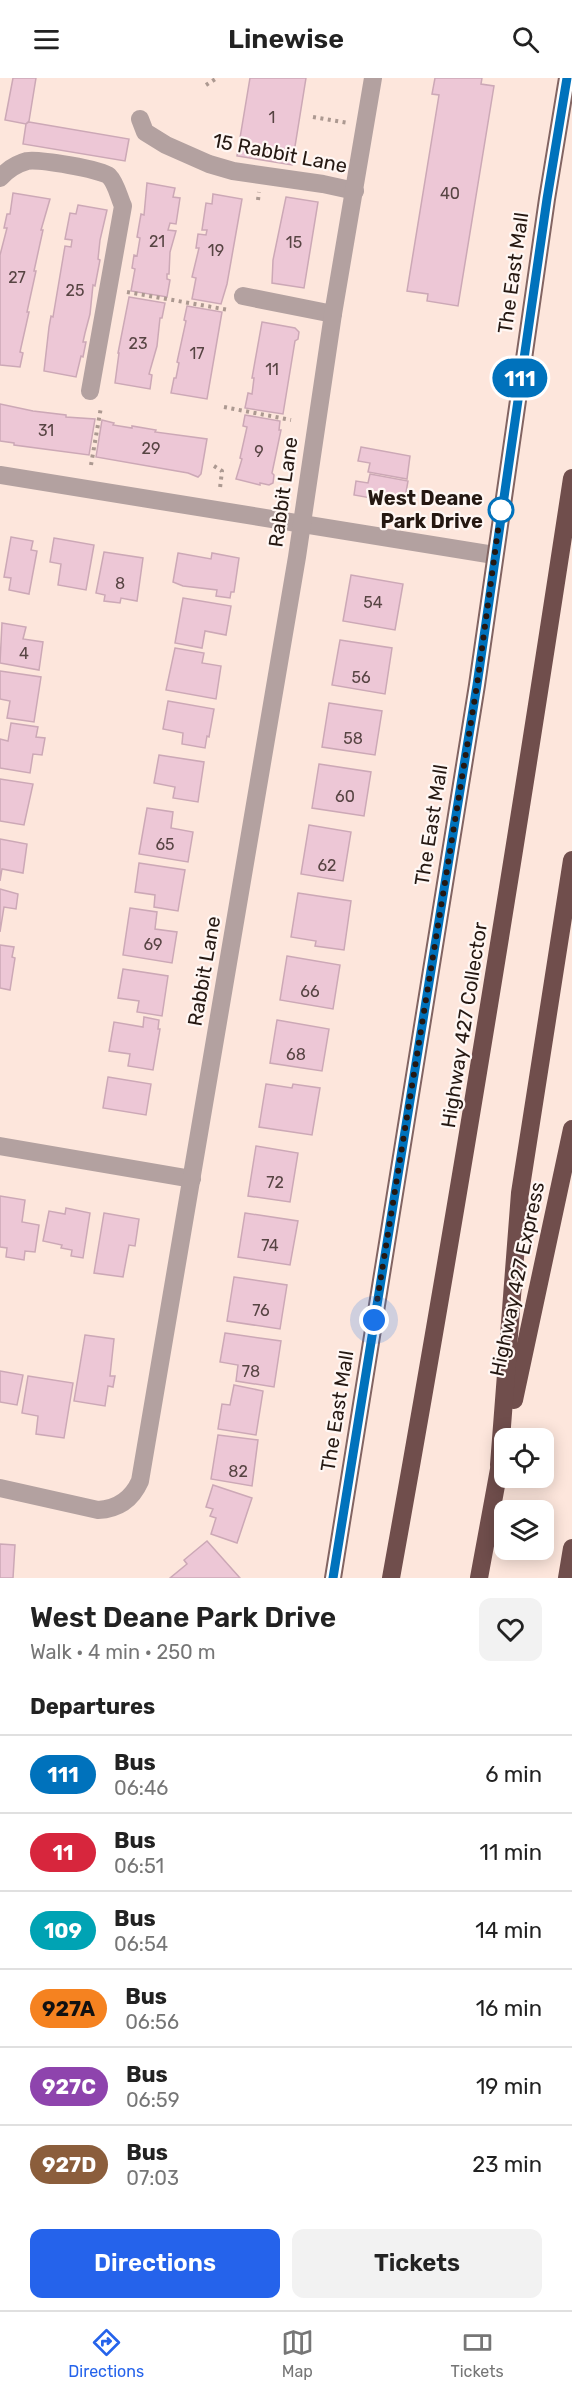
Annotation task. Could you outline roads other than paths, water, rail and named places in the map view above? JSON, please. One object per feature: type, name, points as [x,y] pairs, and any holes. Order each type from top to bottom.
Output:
[{"type":"highway","name":"Highway 427 Collector","points":[[391,1578],[437,1324],[518,838],[572,478]]},
{"type":"highway","points":[[502,1428],[520,1192],[572,860]]},
{"type":"highway","name":"Highway 427 Express","points":[[507,1428],[572,1129]]},
{"type":"highway","points":[[479,1578],[495,1488]]},
{"type":"highway","points":[[567,1578],[572,1548]]},
{"type":"main road","name":"The East Mall","points":[[333,1578],[477,685],[494,555],[567,78]]},
{"type":"street","name":"Rabbit Lane","points":[[0,1488],[98,1510],[121,1505],[137,1488],[144,1464],[302,523],[333,314],[373,78]]},
{"type":"street","name":"15 Rabbit Lane","points":[[140,119],[146,132],[166,145],[209,165],[355,191]]},
{"type":"street","points":[[0,178],[12,167],[30,160],[95,171],[108,176],[123,206],[109,289],[96,398]]},
{"type":"street","points":[[241,304],[333,314]]},
{"type":"street","points":[[0,475],[494,555]]},
{"type":"street","points":[[0,1146],[192,1179]]},
{"type":"place","name":"West Deane Park Drive","points":[[501,510]]}]
